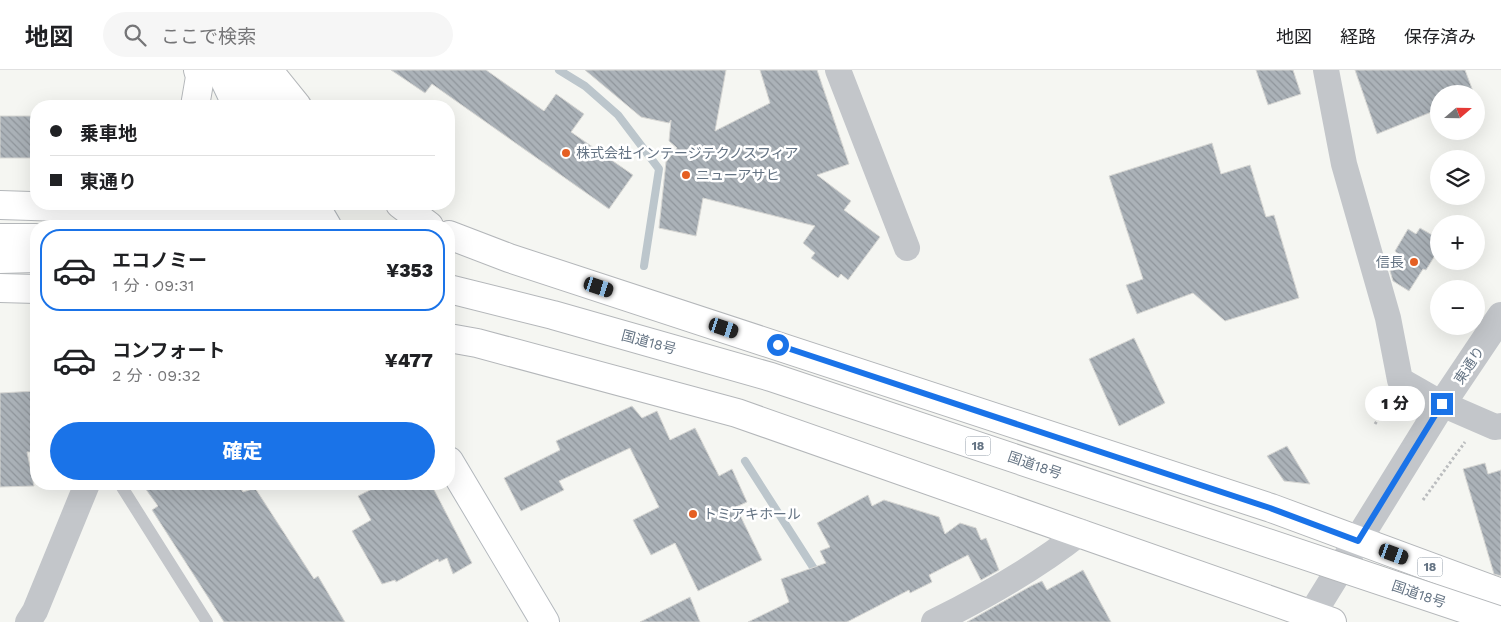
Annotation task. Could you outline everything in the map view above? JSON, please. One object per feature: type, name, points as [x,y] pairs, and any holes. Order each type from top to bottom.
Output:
[{"type":"main road","points":[[196,100],[200,77],[198,70]]},
{"type":"main road","points":[[220,70],[234,100]]},
{"type":"main road","points":[[249,70],[262,100]]},
{"type":"main road","points":[[268,70],[292,100]]},
{"type":"main road","points":[[131,210],[227,216],[257,220]]},
{"type":"main road","points":[[408,210],[421,220]]},
{"type":"main road","name":"18","points":[[455,237],[509,258],[1270,508],[1501,592]]},
{"type":"main road","points":[[0,238],[30,238]]},
{"type":"main road","name":"18","points":[[455,248],[509,258]]},
{"type":"main road","points":[[0,259],[30,258]]},
{"type":"main road","points":[[0,288],[30,289]]},
{"type":"main road","name":"国道18号","points":[[455,291],[608,330],[771,376],[1501,621]]},
{"type":"main road","name":"国道18号","points":[[455,307],[550,330],[779,396],[1042,480],[1455,622]]},
{"type":"main road","points":[[455,339],[476,343],[737,413],[1081,532],[1317,620]]},
{"type":"main road","points":[[455,352],[476,343]]},
{"type":"main road","points":[[455,471],[545,622]]},
{"type":"street","points":[[838,70],[907,248]]},
{"type":"street","points":[[1326,70],[1344,164],[1388,318],[1400,380],[1442,404],[1495,427],[1501,426]]},
{"type":"street","name":"東通り","points":[[1317,620],[1358,541],[1442,404],[1501,316]]},
{"type":"street","points":[[28,622],[35,610],[85,490]]},
{"type":"street","points":[[934,622],[979,599],[1048,558],[1081,532]]},
{"type":"lane","points":[[124,490],[207,622]]},
{"type":"path","points":[[1375,424],[1391,401]]},
{"type":"path","points":[[1423,500],[1469,437]]},
{"type":"building","name":"株式会社インテージテクノスフィア","points":[[391,70],[486,70],[544,111],[556,94],[584,114],[571,132],[633,175],[609,209],[432,84],[425,93]]},
{"type":"building","points":[[585,70],[726,70],[715,131],[770,103],[760,70],[817,70],[849,164],[817,175],[851,201],[844,210],[880,237],[848,280],[841,274],[838,278],[811,258],[815,253],[803,243],[815,226],[703,198],[696,236],[659,228],[666,162],[677,148],[669,141],[671,120],[669,123],[641,117]]},
{"type":"building","points":[[1256,70],[1293,70],[1301,94],[1268,105]]},
{"type":"building","points":[[1355,70],[1465,70],[1471,85],[1430,85],[1430,113],[1377,134]]},
{"type":"building","points":[[0,116],[30,116],[30,158],[0,158]]},
{"type":"building","points":[[1212,143],[1221,174],[1250,165],[1266,217],[1274,215],[1299,298],[1225,321],[1193,293],[1137,314],[1126,285],[1143,279],[1109,176]]},
{"type":"building","name":"信長","points":[[1420,228],[1430,234],[1430,264],[1426,270],[1423,269],[1409,291],[1393,281],[1390,271],[1400,255],[1395,251],[1408,229],[1416,234]]},
{"type":"building","points":[[1134,338],[1165,403],[1119,426],[1089,359]]},
{"type":"building","points":[[30,391],[30,452],[27,452],[30,467],[30,486],[0,487],[0,393]]},
{"type":"building","name":"トミアキホール","points":[[632,406],[642,418],[657,411],[670,440],[695,428],[719,476],[732,469],[747,502],[736,507],[762,560],[698,591],[675,543],[651,555],[633,520],[659,507],[630,448],[559,481],[564,490],[521,511],[504,478],[560,450],[556,441]]},
{"type":"building","points":[[1287,446],[1310,484],[1284,481],[1267,456]]},
{"type":"building","points":[[1485,463],[1488,474],[1501,470],[1501,576],[1494,574],[1463,469]]},
{"type":"building","points":[[146,490],[242,490],[243,492],[256,490],[314,579],[318,576],[345,622],[224,622],[152,510],[158,506]]},
{"type":"building","points":[[370,490],[434,490],[472,563],[453,574],[447,558],[439,562],[438,559],[396,582],[395,580],[382,584],[352,531],[371,520],[358,496]]},
{"type":"building","points":[[868,495],[872,506],[884,500],[939,517],[945,534],[960,523],[976,528],[981,540],[986,538],[999,570],[981,580],[968,555],[929,575],[932,582],[910,593],[909,590],[847,622],[748,622],[789,602],[781,579],[826,563],[820,551],[830,547],[817,523]]},
{"type":"building","points":[[1083,570],[1111,622],[967,622],[1042,581],[1047,590]]},
{"type":"building","points":[[690,597],[700,622],[640,622]]},
{"type":"waterway","points":[[559,70],[585,86],[618,115],[659,169],[644,266]]},
{"type":"waterway","points":[[745,461],[818,575]]},
{"type":"place","name":"株式会社インテージテクノスフィア","points":[[566,153]]},
{"type":"place","name":"ニューアサヒ","points":[[686,175]]},
{"type":"place","name":"信長","points":[[1414,262]]},
{"type":"place","name":"トミアキホール","points":[[693,514]]},
{"type":"route","points":[[778,345],[1021,428],[1270,508],[1358,541],[1442,404]]}]
